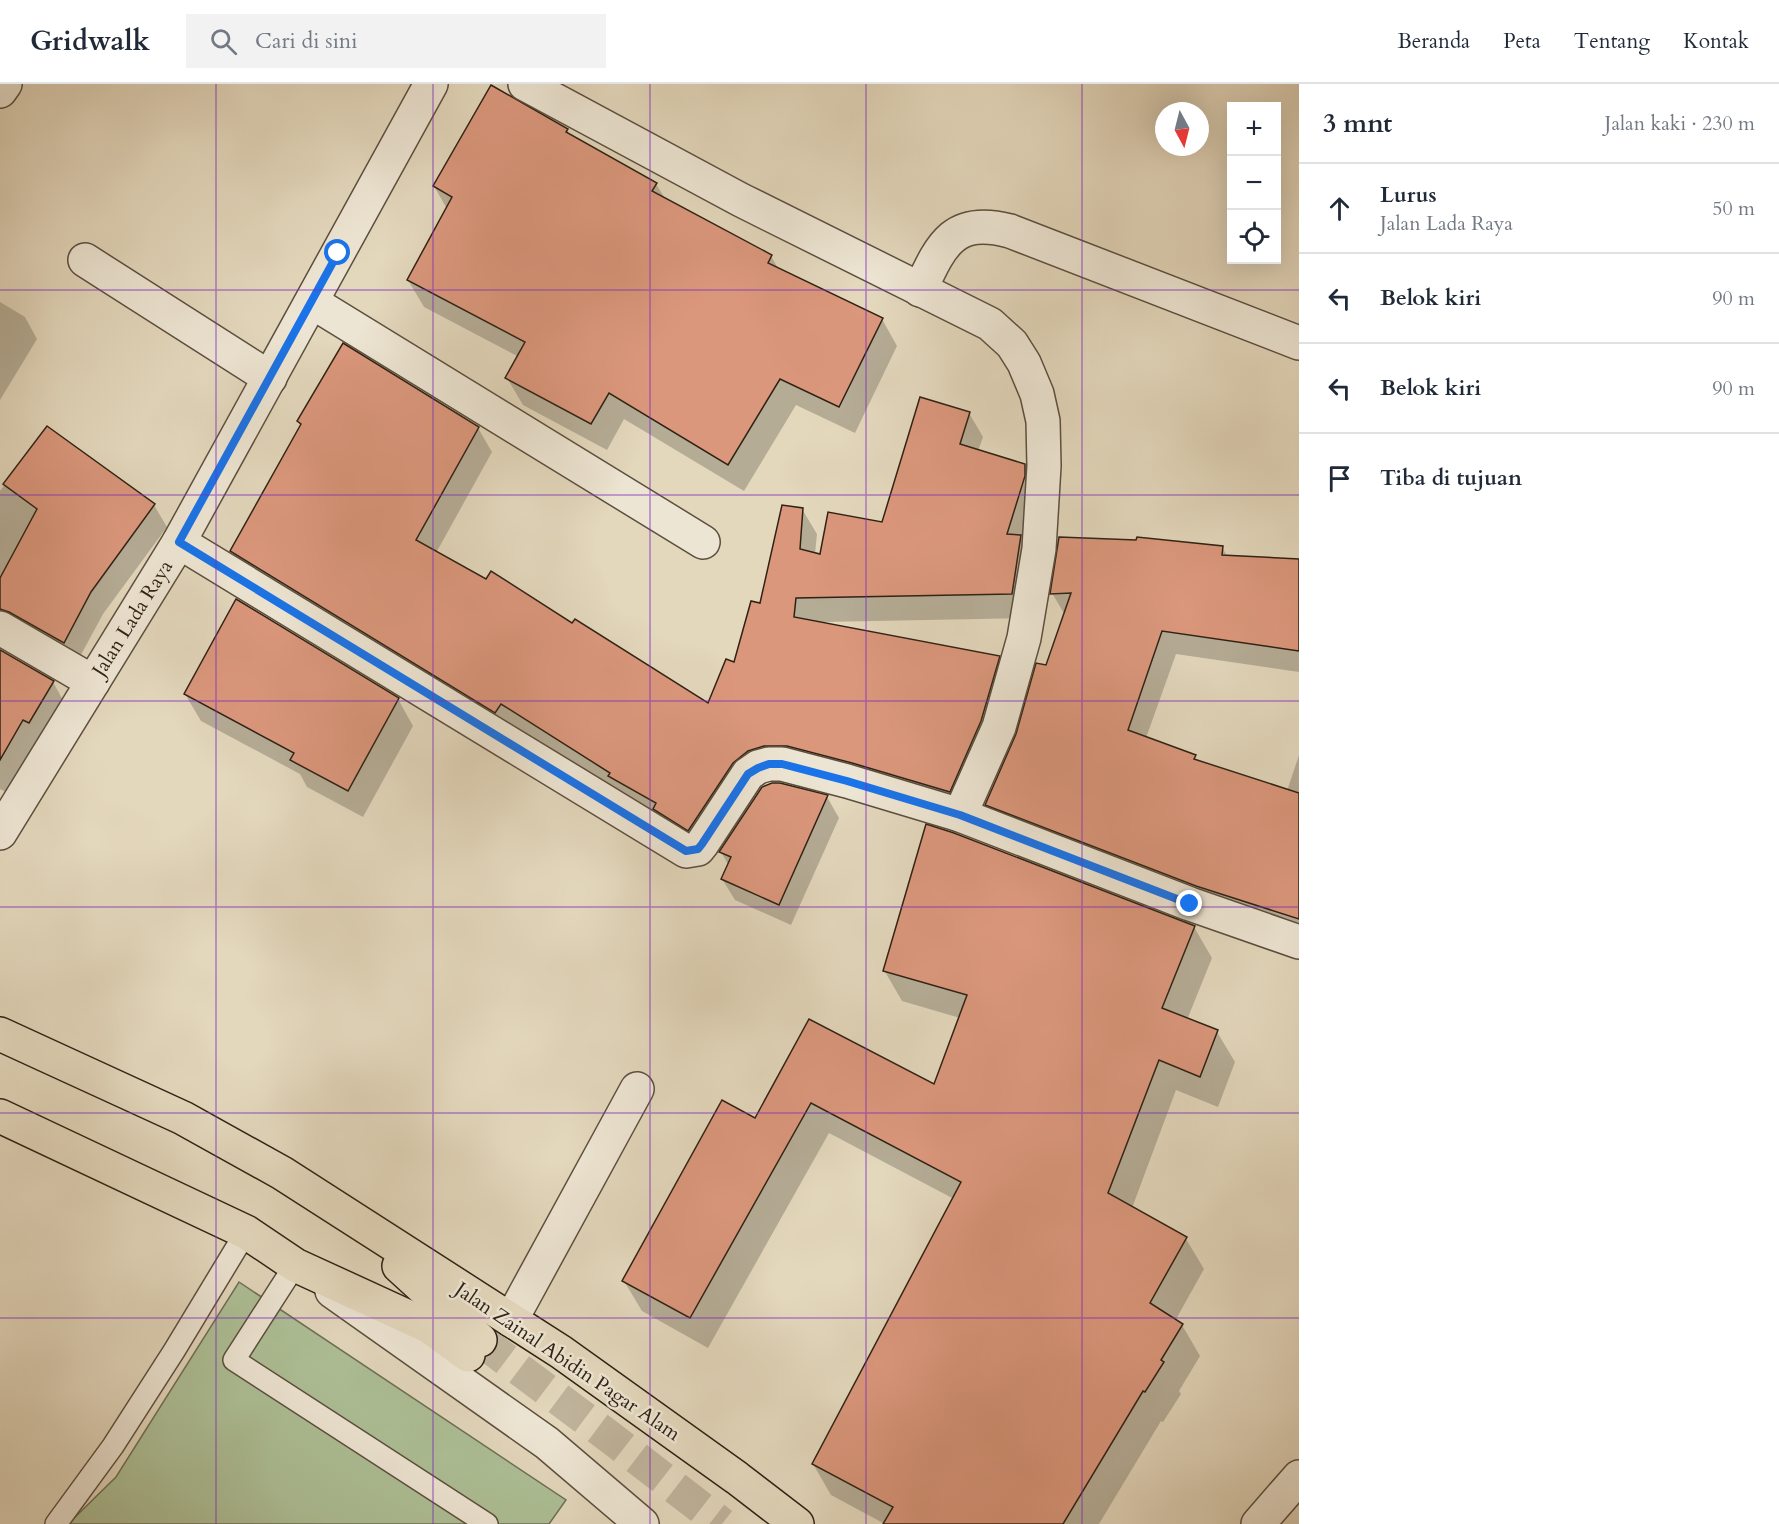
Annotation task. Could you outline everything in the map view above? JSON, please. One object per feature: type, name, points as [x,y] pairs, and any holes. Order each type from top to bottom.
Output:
[{"type":"highway","name":"Jalan Zainal Abidin Pagar Alam","points":[[0,1034],[183,1118],[282,1173],[589,1371],[797,1524]]},
{"type":"highway","name":"Jalan Zainal Abidin Pagar Alam","points":[[0,1116],[246,1232],[295,1265],[474,1348],[334,1206]]},
{"type":"street","points":[[0,91],[5,84]]},
{"type":"street","name":"Jalan Lada Raya","points":[[0,833],[179,542],[431,84]]},
{"type":"street","points":[[525,84],[741,200],[990,324],[1012,344],[1024,363],[1037,394],[1042,421],[1044,466],[1039,549],[1024,638],[999,727],[960,815]]},
{"type":"street","points":[[920,290],[945,243],[967,229],[995,226],[1299,343]]},
{"type":"street","points":[[85,260],[270,378]]},
{"type":"street","points":[[312,302],[703,542]]},
{"type":"street","points":[[179,542],[686,851],[698,849],[748,774],[769,764],[782,764],[960,815],[1190,904],[1299,942]]},
{"type":"street","points":[[0,628],[93,682]]},
{"type":"street","points":[[511,1320],[637,1089]]},
{"type":"street","name":"Jalan Zainal Abidin Pagar Alam","points":[[295,1265],[547,1443],[642,1524]]},
{"type":"street","points":[[1258,1524],[1299,1477]]},
{"type":"lane","points":[[56,1524],[112,1446],[174,1351],[246,1232]]},
{"type":"lane","points":[[295,1265],[234,1360],[487,1524]]},
{"type":"green space","points":[[239,1282],[566,1500],[549,1524],[68,1524],[116,1477]]},
{"type":"building","points":[[491,85],[568,129],[566,132],[657,183],[652,191],[772,255],[768,263],[883,318],[839,407],[780,379],[728,465],[609,393],[591,424],[505,378],[525,342],[407,280],[452,197],[433,186]]},
{"type":"building","points":[[343,343],[479,427],[416,540],[486,579],[491,571],[572,623],[575,619],[708,703],[726,659],[734,662],[751,601],[760,603],[782,505],[803,508],[800,549],[820,554],[828,512],[882,522],[920,397],[970,412],[960,444],[1025,464],[1025,476],[1007,534],[1021,535],[1012,594],[796,598],[794,617],[1000,656],[981,721],[950,792],[787,746],[764,746],[748,751],[733,763],[688,831],[653,809],[656,803],[608,776],[610,773],[501,704],[495,713],[230,551],[301,424],[297,421]]},
{"type":"building","points":[[47,426],[155,504],[91,592],[64,643],[0,609],[0,578],[37,509],[3,484]]},
{"type":"building","points":[[1059,537],[1136,540],[1137,537],[1223,546],[1222,555],[1299,559],[1299,651],[1162,631],[1128,730],[1196,755],[1194,759],[1299,793],[1299,919],[1196,886],[985,805],[1016,734],[1036,663],[1046,665],[1071,593],[1050,594]]},
{"type":"building","points":[[236,599],[399,698],[348,791],[290,760],[294,753],[184,694]]},
{"type":"building","points":[[0,650],[54,681],[29,723],[23,720],[0,760]]},
{"type":"building","points":[[772,783],[828,795],[779,905],[721,879],[731,857],[719,852],[762,787]]},
{"type":"building","points":[[926,824],[1195,926],[1162,1008],[1218,1030],[1200,1077],[1159,1060],[1108,1193],[1187,1237],[1150,1303],[1183,1324],[1161,1360],[1164,1362],[1145,1392],[1143,1391],[1063,1524],[883,1524],[893,1507],[812,1464],[961,1182],[811,1103],[690,1318],[622,1281],[722,1100],[755,1118],[809,1019],[934,1084],[967,995],[883,971]]},
{"type":"tunnel","points":[[480,1340],[722,1524]]},
{"type":"route","points":[[338,253],[179,542],[686,851],[698,849],[748,774],[769,764],[782,764],[960,815],[1190,904]]}]
